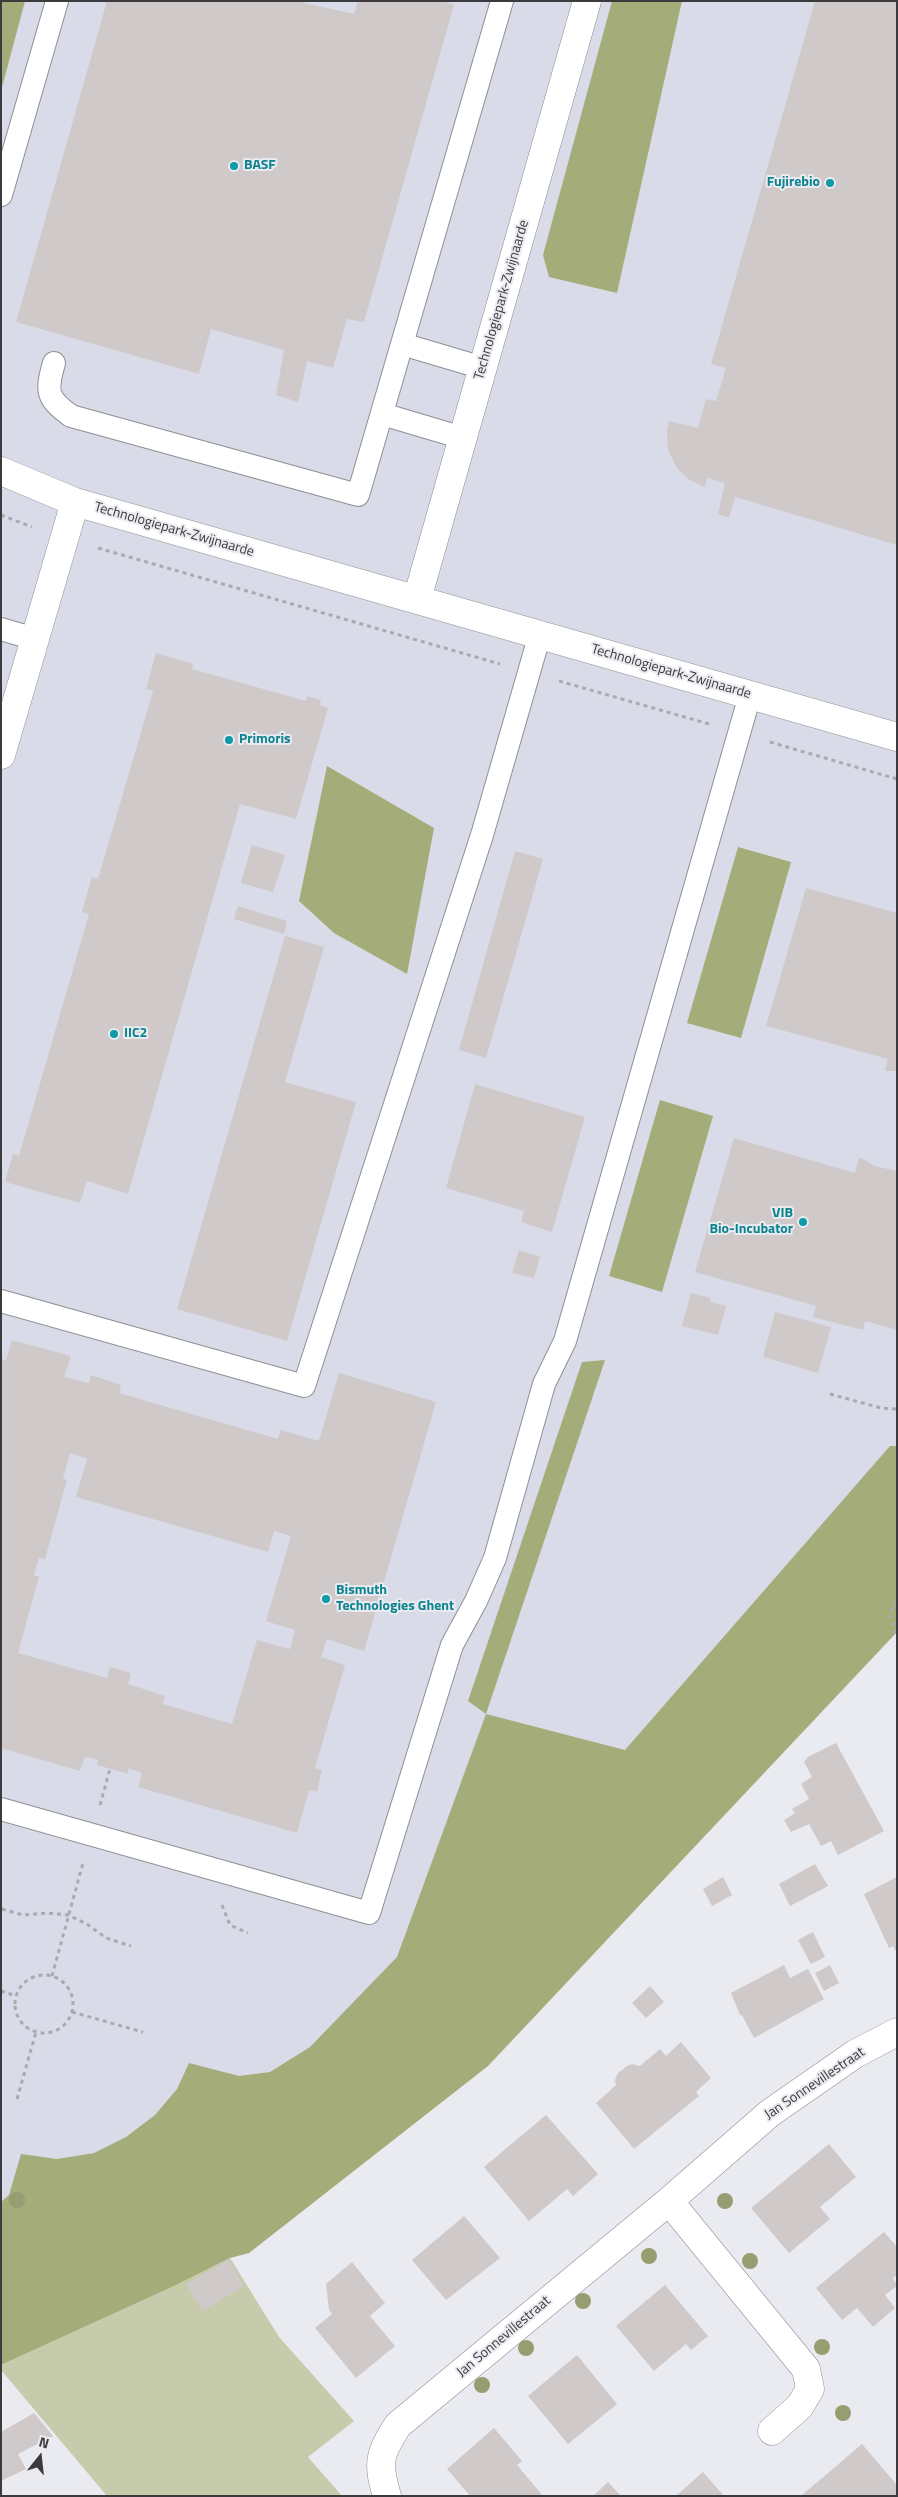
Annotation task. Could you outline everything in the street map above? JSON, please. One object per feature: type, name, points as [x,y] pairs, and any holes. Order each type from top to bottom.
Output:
[{"type":"street","name":"Technologiepark-Zwijnaarde","points":[[417,599],[587,1]]},
{"type":"street","name":"Technologiepark-Zwijnaarde","points":[[1,471],[75,502],[897,737]]},
{"type":"street","name":"Technologiepark-Zwijnaarde","points":[[1,755],[75,502]]},
{"type":"street","name":"Jan Sonnevillestraat","points":[[387,2496],[380,2472],[384,2446],[398,2425],[669,2201],[770,2113],[855,2054],[897,2032]]},
{"type":"street","points":[[669,2201],[806,2369],[810,2389],[800,2406],[772,2431]]},
{"type":"lane","points":[[1,195],[57,1]]},
{"type":"lane","points":[[54,363],[48,383],[54,404],[71,416],[358,495],[502,1]]},
{"type":"lane","points":[[402,344],[483,368]]},
{"type":"lane","points":[[382,414],[463,438]]},
{"type":"lane","points":[[1,629],[35,639]]},
{"type":"lane","points":[[1,1301],[304,1386],[482,835],[540,634]]},
{"type":"lane","points":[[1,1809],[369,1913],[452,1645],[476,1601],[495,1558],[544,1384],[565,1341],[750,695]]},
{"type":"path","points":[[1,516],[64,538],[897,779]]},
{"type":"path","points":[[830,1394],[881,1408],[897,1409]]},
{"type":"path","points":[[897,1601],[889,1614],[897,1638]]},
{"type":"path","points":[[52,1976],[110,1769]]},
{"type":"path","points":[[2,1909],[23,1915],[47,1913],[68,1915],[87,1924],[106,1938],[131,1946]]},
{"type":"path","points":[[45,1974],[52,1976],[59,1979],[70,1990],[72,2012],[64,2025],[59,2029],[51,2033],[36,2032],[23,2025],[19,2018],[16,2011],[16,1996],[24,1983],[30,1978],[45,1974]]},
{"type":"path","points":[[1,1991],[16,1996]]},
{"type":"path","points":[[72,2012],[143,2032]]},
{"type":"path","points":[[17,2099],[36,2032]]},
{"type":"shaded area","points":[[1,1],[897,1],[897,1632],[488,2066],[249,2253],[230,2258],[1,2365]]},
{"type":"green space","points":[[1,1],[25,1],[1,91]]},
{"type":"green space","points":[[612,1],[682,1],[617,293],[549,277],[543,255]]},
{"type":"green space","points":[[327,766],[434,828],[407,974],[334,933],[299,901]]},
{"type":"green space","points":[[738,847],[791,862],[741,1038],[687,1023]]},
{"type":"green space","points":[[660,1100],[713,1116],[662,1292],[609,1276]]},
{"type":"green space","points":[[605,1360],[486,1714],[468,1701],[582,1362]]},
{"type":"green space","points":[[890,1446],[897,1446],[897,1632],[488,2066],[249,2253],[230,2258],[172,2287],[1,2365],[1,2202],[9,2195],[21,2154],[57,2159],[94,2153],[126,2137],[155,2115],[177,2089],[189,2063],[239,2076],[270,2072],[310,2047],[397,1957],[486,1714],[625,1750]]},
{"type":"green space","points":[[230,2258],[279,2337],[354,2421],[308,2457],[342,2496],[107,2496],[1,2370],[1,2365],[172,2287]]},
{"type":"building","name":"BASF","points":[[107,1],[305,1],[304,3],[354,14],[358,1],[442,1],[454,5],[364,322],[347,319],[333,368],[307,361],[298,402],[276,395],[284,350],[211,329],[199,374],[16,322]]},
{"type":"building","name":"Fujirebio","points":[[815,1],[897,1],[897,545],[735,497],[729,518],[718,514],[725,483],[707,478],[705,487],[689,480],[677,468],[668,450],[667,430],[669,421],[698,428],[706,399],[716,401],[726,368],[711,364]]},
{"type":"building","name":"IIC2","points":[[156,653],[193,664],[192,669],[306,701],[307,696],[321,700],[320,705],[328,708],[296,819],[240,804],[128,1194],[87,1181],[80,1203],[5,1182],[13,1154],[19,1156],[89,914],[82,912],[92,877],[98,879],[153,691],[146,689]]},
{"type":"building","points":[[252,845],[285,855],[273,892],[241,883]]},
{"type":"building","points":[[515,851],[543,859],[486,1058],[459,1050]]},
{"type":"building","points":[[806,888],[897,913],[897,1071],[885,1071],[888,1059],[766,1026]]},
{"type":"building","points":[[238,906],[287,921],[284,934],[234,919]]},
{"type":"building","points":[[285,936],[324,947],[285,1082],[356,1102],[287,1341],[177,1309]]},
{"type":"building","points":[[475,1084],[585,1117],[552,1232],[521,1222],[524,1211],[446,1188]]},
{"type":"building","name":"VIB Bio-Incubator","points":[[734,1138],[855,1173],[859,1157],[875,1166],[897,1171],[897,1330],[865,1321],[863,1330],[813,1317],[816,1306],[695,1272]]},
{"type":"building","points":[[519,1250],[540,1257],[534,1278],[512,1273]]},
{"type":"building","points":[[691,1293],[711,1298],[710,1302],[726,1306],[718,1335],[682,1326]]},
{"type":"building","points":[[775,1312],[831,1327],[818,1373],[763,1357]]},
{"type":"building","name":"Bismuth Technologies Ghent","points":[[12,1340],[71,1356],[64,1377],[89,1383],[91,1375],[121,1385],[119,1393],[278,1439],[281,1430],[319,1441],[339,1373],[436,1402],[364,1651],[327,1639],[321,1657],[345,1665],[315,1768],[322,1770],[317,1792],[309,1790],[297,1833],[138,1787],[142,1773],[128,1768],[128,1774],[97,1765],[98,1760],[85,1757],[80,1771],[1,1748],[1,1359],[6,1360]],"holes":[[[70,1453],[87,1459],[76,1497],[268,1552],[274,1531],[291,1536],[266,1621],[295,1630],[290,1649],[257,1640],[232,1724],[163,1704],[165,1696],[128,1684],[131,1673],[110,1667],[107,1678],[18,1653],[39,1577],[34,1575],[39,1558],[45,1559],[67,1480],[63,1479]]]},
{"type":"building","points":[[836,1743],[884,1831],[838,1855],[831,1841],[821,1846],[809,1824],[791,1832],[784,1820],[795,1813],[792,1809],[809,1799],[801,1784],[812,1777],[804,1762],[808,1757]]},
{"type":"building","points":[[815,1864],[828,1886],[790,1906],[779,1884]]},
{"type":"building","points":[[723,1877],[732,1895],[712,1906],[703,1889]]},
{"type":"building","points":[[897,1877],[897,1953],[893,1946],[889,1948],[864,1894]]},
{"type":"building","points":[[813,1932],[825,1957],[811,1964],[798,1940]]},
{"type":"building","points":[[784,1965],[790,1978],[808,1969],[824,1999],[754,2038],[742,2015],[740,2015],[731,1993]]},
{"type":"building","points":[[830,1965],[839,1983],[824,1991],[815,1973]]},
{"type":"building","points":[[650,1986],[664,2002],[646,2018],[632,2003]]},
{"type":"building","points":[[681,2042],[711,2078],[696,2092],[699,2096],[634,2149],[596,2103],[616,2085],[615,2080],[618,2073],[627,2066],[632,2064],[640,2066],[660,2049],[666,2056]]},
{"type":"building","points":[[546,2115],[598,2174],[573,2196],[567,2189],[529,2221],[484,2167]]},
{"type":"building","points":[[829,2144],[856,2177],[820,2207],[830,2219],[789,2253],[751,2208]]},
{"type":"building","points":[[464,2216],[500,2258],[446,2300],[412,2260]]},
{"type":"building","points":[[884,2232],[897,2247],[897,2275],[893,2278],[897,2286],[885,2295],[895,2308],[873,2327],[857,2308],[842,2320],[816,2288]]},
{"type":"building","points":[[229,2259],[244,2286],[202,2311],[186,2284]]},
{"type":"building","points":[[352,2262],[385,2303],[370,2316],[395,2346],[356,2378],[315,2328],[332,2314],[329,2310],[326,2284]]},
{"type":"building","points":[[665,2285],[708,2336],[691,2350],[686,2344],[654,2371],[616,2326]]},
{"type":"building","points":[[577,2355],[617,2404],[568,2444],[528,2396]]},
{"type":"building","points":[[34,2413],[53,2436],[18,2454],[26,2469],[1,2481],[1,2432]]},
{"type":"building","points":[[494,2428],[522,2461],[517,2465],[543,2496],[470,2496],[447,2469]]},
{"type":"building","points":[[862,2444],[897,2485],[897,2496],[801,2496]]},
{"type":"building","points":[[703,2472],[724,2496],[676,2496]]},
{"type":"building","points":[[608,2482],[621,2496],[593,2496]]},
{"type":"place","name":"BASF","points":[[234,166]]},
{"type":"place","name":"Fujirebio","points":[[830,183]]},
{"type":"place","name":"Primoris","points":[[229,740]]},
{"type":"place","name":"IIC2","points":[[114,1034]]},
{"type":"place","name":"VIB Bio-Incubator","points":[[803,1222]]},
{"type":"place","name":"Bismuth Technologies Ghent","points":[[326,1599]]}]
